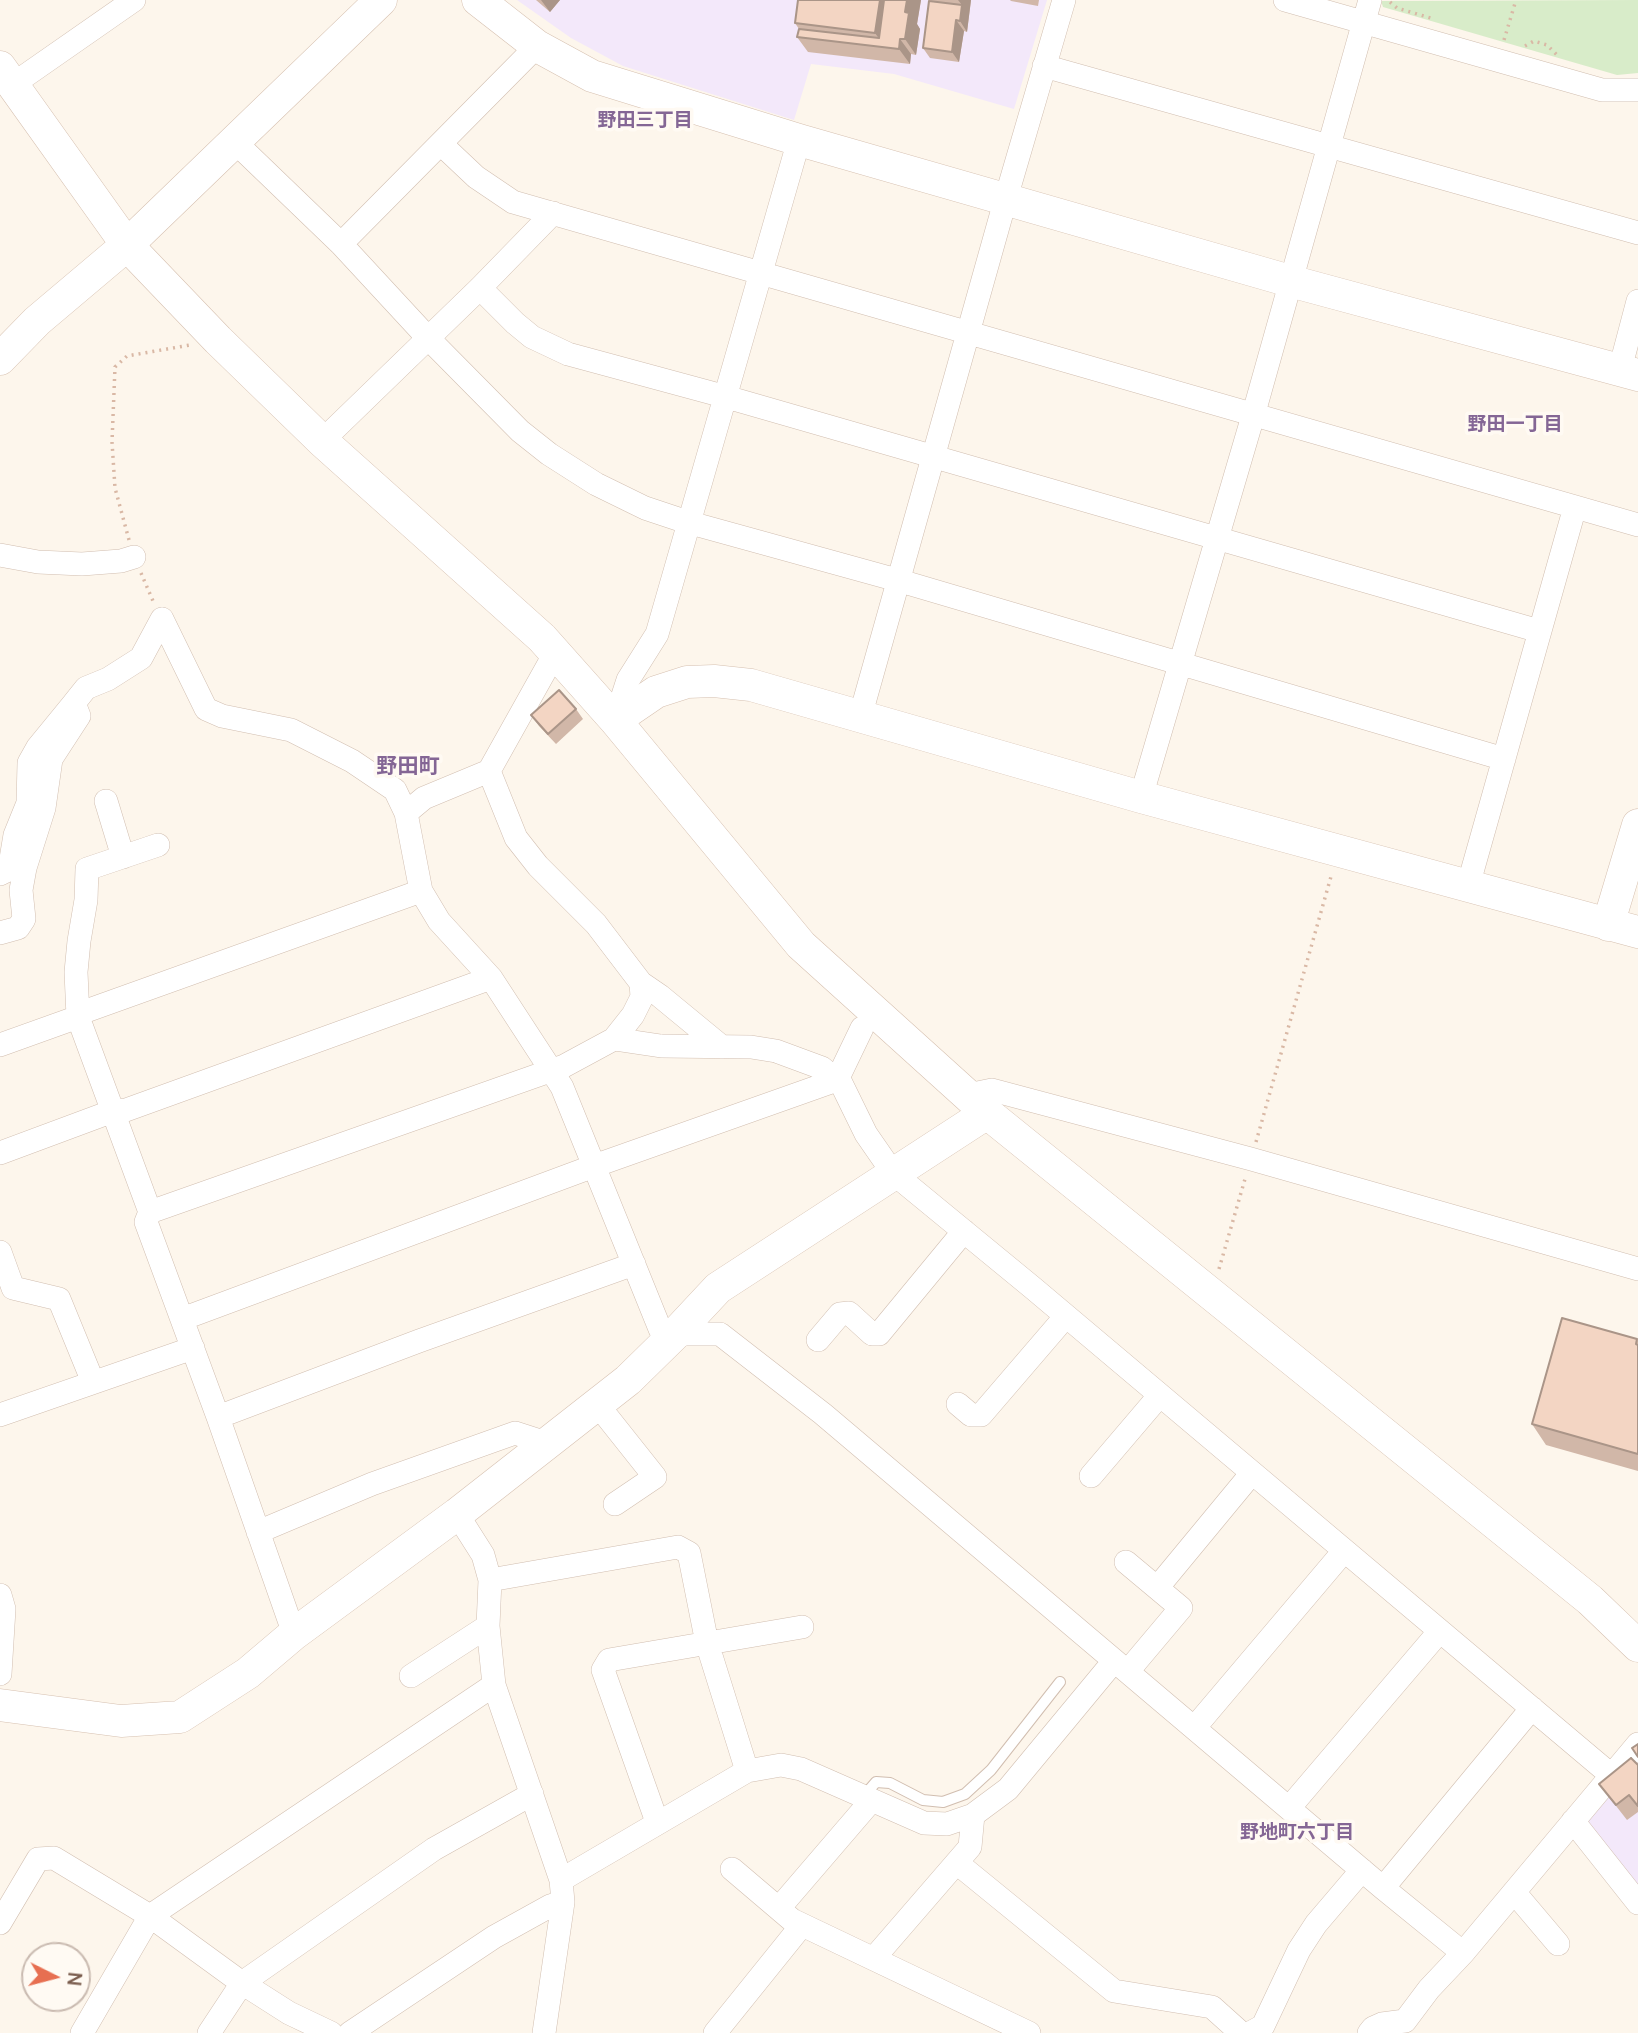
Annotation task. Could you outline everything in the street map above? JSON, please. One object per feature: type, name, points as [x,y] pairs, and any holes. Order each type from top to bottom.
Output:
[{"type":"street","points":[[0,359],[37,321],[127,245],[381,0]]},
{"type":"street","points":[[478,0],[537,46],[592,76],[799,140],[1290,281],[1629,372],[1638,301]]},
{"type":"street","points":[[860,717],[1064,0]]},
{"type":"street","points":[[1285,0],[1602,90],[1638,90]]},
{"type":"street","points":[[1141,797],[1253,416],[1370,0]]},
{"type":"street","points":[[123,3],[6,76],[127,245],[218,340],[322,441],[542,638],[615,720],[801,945],[978,1104],[1590,1600],[1638,1646]]},
{"type":"street","points":[[341,244],[537,46]]},
{"type":"street","points":[[1045,66],[1638,233]]},
{"type":"street","points":[[615,720],[628,680],[657,634],[758,273],[799,140]]},
{"type":"street","points":[[235,142],[341,244],[428,338],[520,431],[549,454],[596,484],[645,508],[1504,759]]},
{"type":"street","points":[[440,144],[476,177],[513,202],[1638,525]]},
{"type":"street","points":[[322,441],[553,213]]},
{"type":"street","points":[[480,288],[532,337],[568,354],[723,396],[1539,631]]},
{"type":"street","points":[[1468,886],[1575,507]]},
{"type":"street","points":[[0,555],[38,562],[82,564],[121,561],[134,557]]},
{"type":"street","points":[[0,874],[6,871],[11,859],[16,835],[28,803],[29,763],[38,747],[86,688],[108,679],[141,659],[162,619]]},
{"type":"street","points":[[162,619],[206,709],[222,716],[291,730],[352,761],[394,790],[406,813],[421,891],[439,921],[491,978],[562,1087],[660,1329],[676,1335],[720,1334],[824,1414],[1463,1953]]},
{"type":"street","points":[[406,813],[424,798],[489,771],[555,653]]},
{"type":"street","points":[[615,720],[656,692],[687,682],[714,681],[751,685],[1141,797],[1638,932]]},
{"type":"street","points":[[0,933],[18,928],[24,919],[21,890],[25,868],[44,808],[51,759],[79,716],[74,703]]},
{"type":"street","points":[[489,771],[516,838],[538,866],[596,924],[641,983],[722,1047]]},
{"type":"street","points":[[106,801],[123,857]]},
{"type":"street","points":[[1608,925],[1638,825]]},
{"type":"street","points":[[158,845],[87,869],[86,900],[76,972],[78,1017],[150,1212],[146,1222],[294,1634]]},
{"type":"street","points":[[0,1045],[78,1017],[86,1011],[421,891]]},
{"type":"street","points":[[0,1153],[491,978]]},
{"type":"street","points":[[150,1212],[564,1066],[614,1039],[642,997],[641,983]]},
{"type":"street","points":[[182,1319],[594,1166],[837,1080],[862,1028]]},
{"type":"street","points":[[614,1039],[661,1046],[751,1047],[776,1051],[822,1068],[841,1083],[866,1133],[893,1173],[1611,1775]]},
{"type":"street","points":[[0,1705],[121,1721],[180,1717],[248,1673],[294,1634],[457,1514],[628,1380],[676,1335],[718,1288],[893,1173],[992,1090],[1251,1159],[1638,1269]]},
{"type":"street","points":[[818,1340],[840,1314],[849,1312],[872,1334],[879,1334],[964,1231]]},
{"type":"street","points":[[0,1252],[13,1288],[60,1298],[93,1382]]},
{"type":"street","points":[[218,1417],[634,1264]]},
{"type":"street","points":[[958,1404],[971,1415],[981,1415],[1066,1316]]},
{"type":"street","points":[[0,1415],[192,1348]]},
{"type":"street","points":[[1091,1476],[1160,1395]]},
{"type":"street","points":[[597,1404],[655,1477],[615,1504]]},
{"type":"street","points":[[258,1532],[372,1484],[516,1433],[546,1444]]},
{"type":"street","points":[[1157,1588],[1252,1473]]},
{"type":"street","points":[[457,1514],[483,1555],[490,1580],[488,1626],[494,1685],[562,1891],[544,2033]]},
{"type":"street","points":[[490,1580],[678,1546],[689,1553],[707,1643],[747,1770]]},
{"type":"street","points":[[1195,1727],[1344,1551]]},
{"type":"street","points":[[349,2033],[494,1937],[550,1906],[562,1891],[657,1822],[747,1770],[781,1765],[801,1769],[924,1824],[947,1824],[973,1815],[1008,1789],[1121,1666],[1181,1608],[1126,1562]]},
{"type":"street","points":[[0,1595],[4,1609],[0,1674]]},
{"type":"street","points":[[411,1676],[488,1626]]},
{"type":"street","points":[[657,1822],[603,1670],[609,1660],[802,1627]]},
{"type":"street","points":[[1289,1808],[1439,1632]]},
{"type":"street","points":[[82,2033],[150,1916],[494,1685]]},
{"type":"street","points":[[1383,1888],[1532,1708]]},
{"type":"street","points":[[1369,2033],[1382,2024],[1409,2029],[1429,1989],[1463,1953],[1638,1744]]},
{"type":"street","points":[[209,2033],[242,1983],[434,1849],[531,1794]]},
{"type":"street","points":[[780,1908],[867,1799]]},
{"type":"street","points":[[874,1958],[970,1847],[973,1815]]},
{"type":"street","points":[[1573,1821],[1638,1903]]},
{"type":"street","points":[[0,1923],[38,1859],[54,1858],[150,1916],[242,1983],[289,2013],[331,2033]]},
{"type":"street","points":[[957,1863],[1114,1991],[1212,2007],[1241,2033]]},
{"type":"street","points":[[732,1869],[792,1920],[1029,2033]]},
{"type":"street","points":[[1250,2033],[1263,2026],[1299,1950],[1316,1924],[1362,1870]]},
{"type":"street","points":[[1514,1892],[1558,1944]]},
{"type":"street","points":[[715,2033],[802,1925]]},
{"type":"lane","points":[[867,1799],[876,1782],[890,1783],[922,1800],[943,1802],[965,1794],[990,1770],[1060,1682]]},
{"type":"path","points":[[1389,0],[1397,8],[1437,20]]},
{"type":"path","points":[[1516,0],[1504,40],[1525,46],[1534,41],[1547,45],[1555,54],[1568,58]]},
{"type":"path","points":[[162,619],[134,557],[115,488],[112,442],[115,367],[127,356],[218,340]]},
{"type":"path","points":[[1212,1294],[1339,851]]},
{"type":"shaded area","points":[[517,0],[1047,0],[1014,109],[894,74],[811,64],[794,120],[623,66],[571,38]]},
{"type":"shaded area","points":[[1638,1757],[1638,1884],[1632,1883],[1585,1824]]},
{"type":"green space","points":[[1638,0],[1638,73],[1617,75],[1383,7],[1381,1]]},
{"type":"building","points":[[798,0],[880,0],[875,33],[795,23]]},
{"type":"building","points":[[884,0],[907,0],[905,12],[909,13],[905,39],[900,39],[899,49],[797,37],[799,29],[879,38]]},
{"type":"building","points":[[929,1],[962,5],[960,21],[956,20],[952,52],[923,48]]},
{"type":"building","points":[[559,690],[576,709],[548,734],[531,715]]},
{"type":"building","points":[[1562,1318],[1637,1339],[1638,1454],[1532,1424]]},
{"type":"building","points":[[1638,1744],[1638,1757],[1632,1748]]},
{"type":"building","points":[[1631,1758],[1638,1765],[1638,1806],[1629,1795],[1616,1805],[1599,1784]]},
{"type":"district","name":"野田三丁目","points":[[645,121]]},
{"type":"district","name":"野田一丁目","points":[[1515,425]]},
{"type":"district","name":"野田町","points":[[408,767]]},
{"type":"district","name":"野地町六丁目","points":[[1297,1833]]}]
